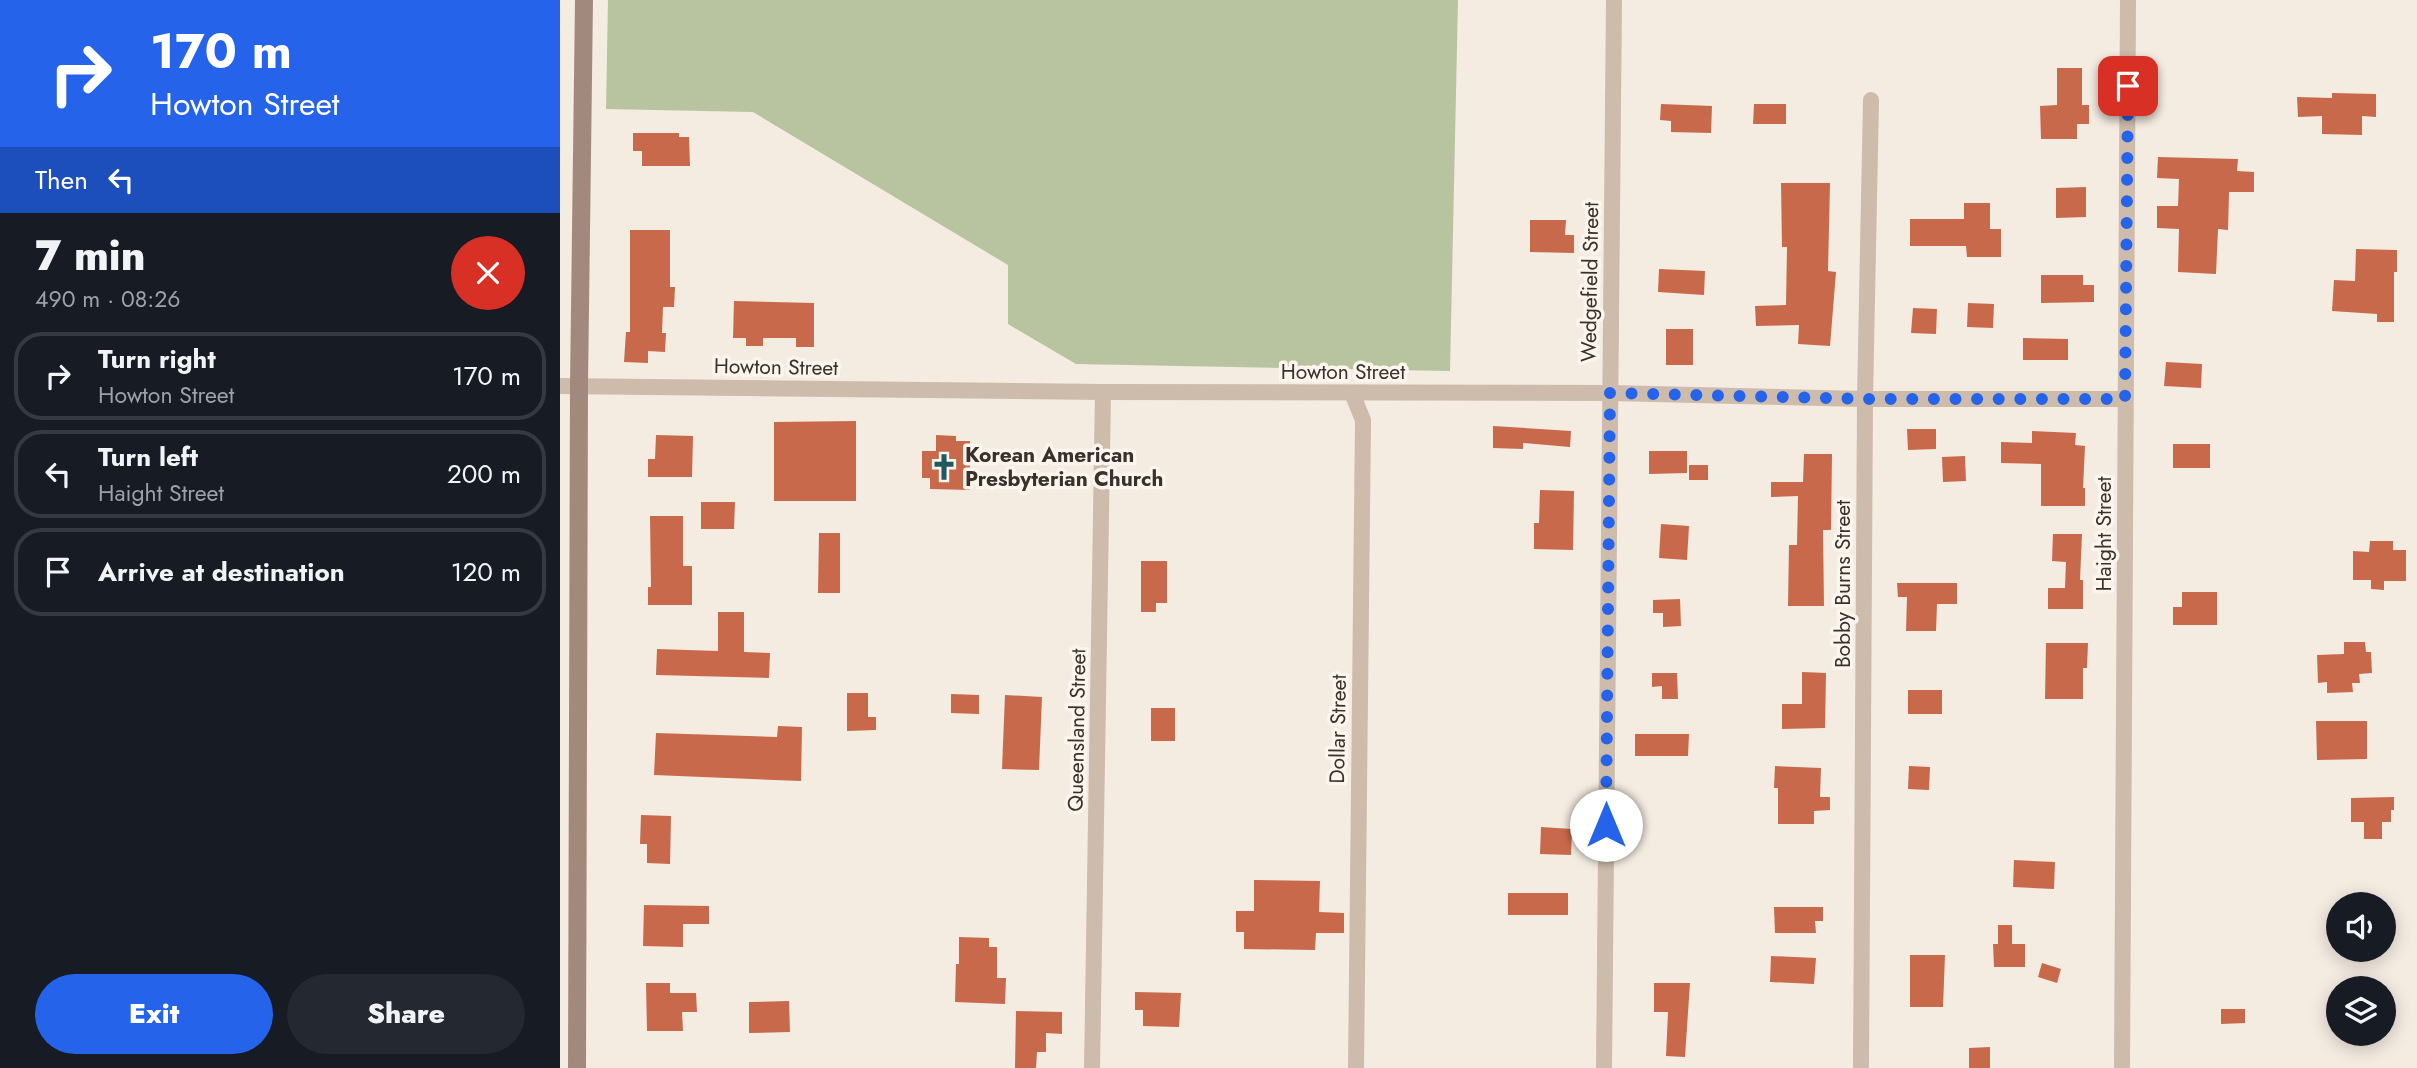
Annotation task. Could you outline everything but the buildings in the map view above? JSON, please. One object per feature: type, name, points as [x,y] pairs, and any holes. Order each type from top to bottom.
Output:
[{"type":"street","points":[[577,1068],[579,386],[584,0]]},
{"type":"street","name":"Wedgefield Street","points":[[1604,1068],[1614,0]]},
{"type":"street","name":"Haight Street","points":[[2122,1068],[2129,0]]},
{"type":"street","name":"Bobby Burns Street","points":[[1861,1068],[1865,399],[1871,100]]},
{"type":"street","name":"Howton Street","points":[[560,386],[1103,392],[1610,393],[1865,399],[2125,399]]},
{"type":"street","name":"Queensland Street","points":[[1092,1068],[1103,392]]},
{"type":"street","name":"Dollar Street","points":[[1352,393],[1363,420],[1356,1068]]},
{"type":"green space","points":[[608,0],[1458,0],[1450,371],[1076,364],[1008,324],[1008,265],[753,112],[606,109]]},
{"type":"place","name":"Korean American Presbyterian Church","points":[[944,467]]},
{"type":"route","points":[[1606,825],[1610,393],[1865,399],[2125,399],[2128,86]]}]
